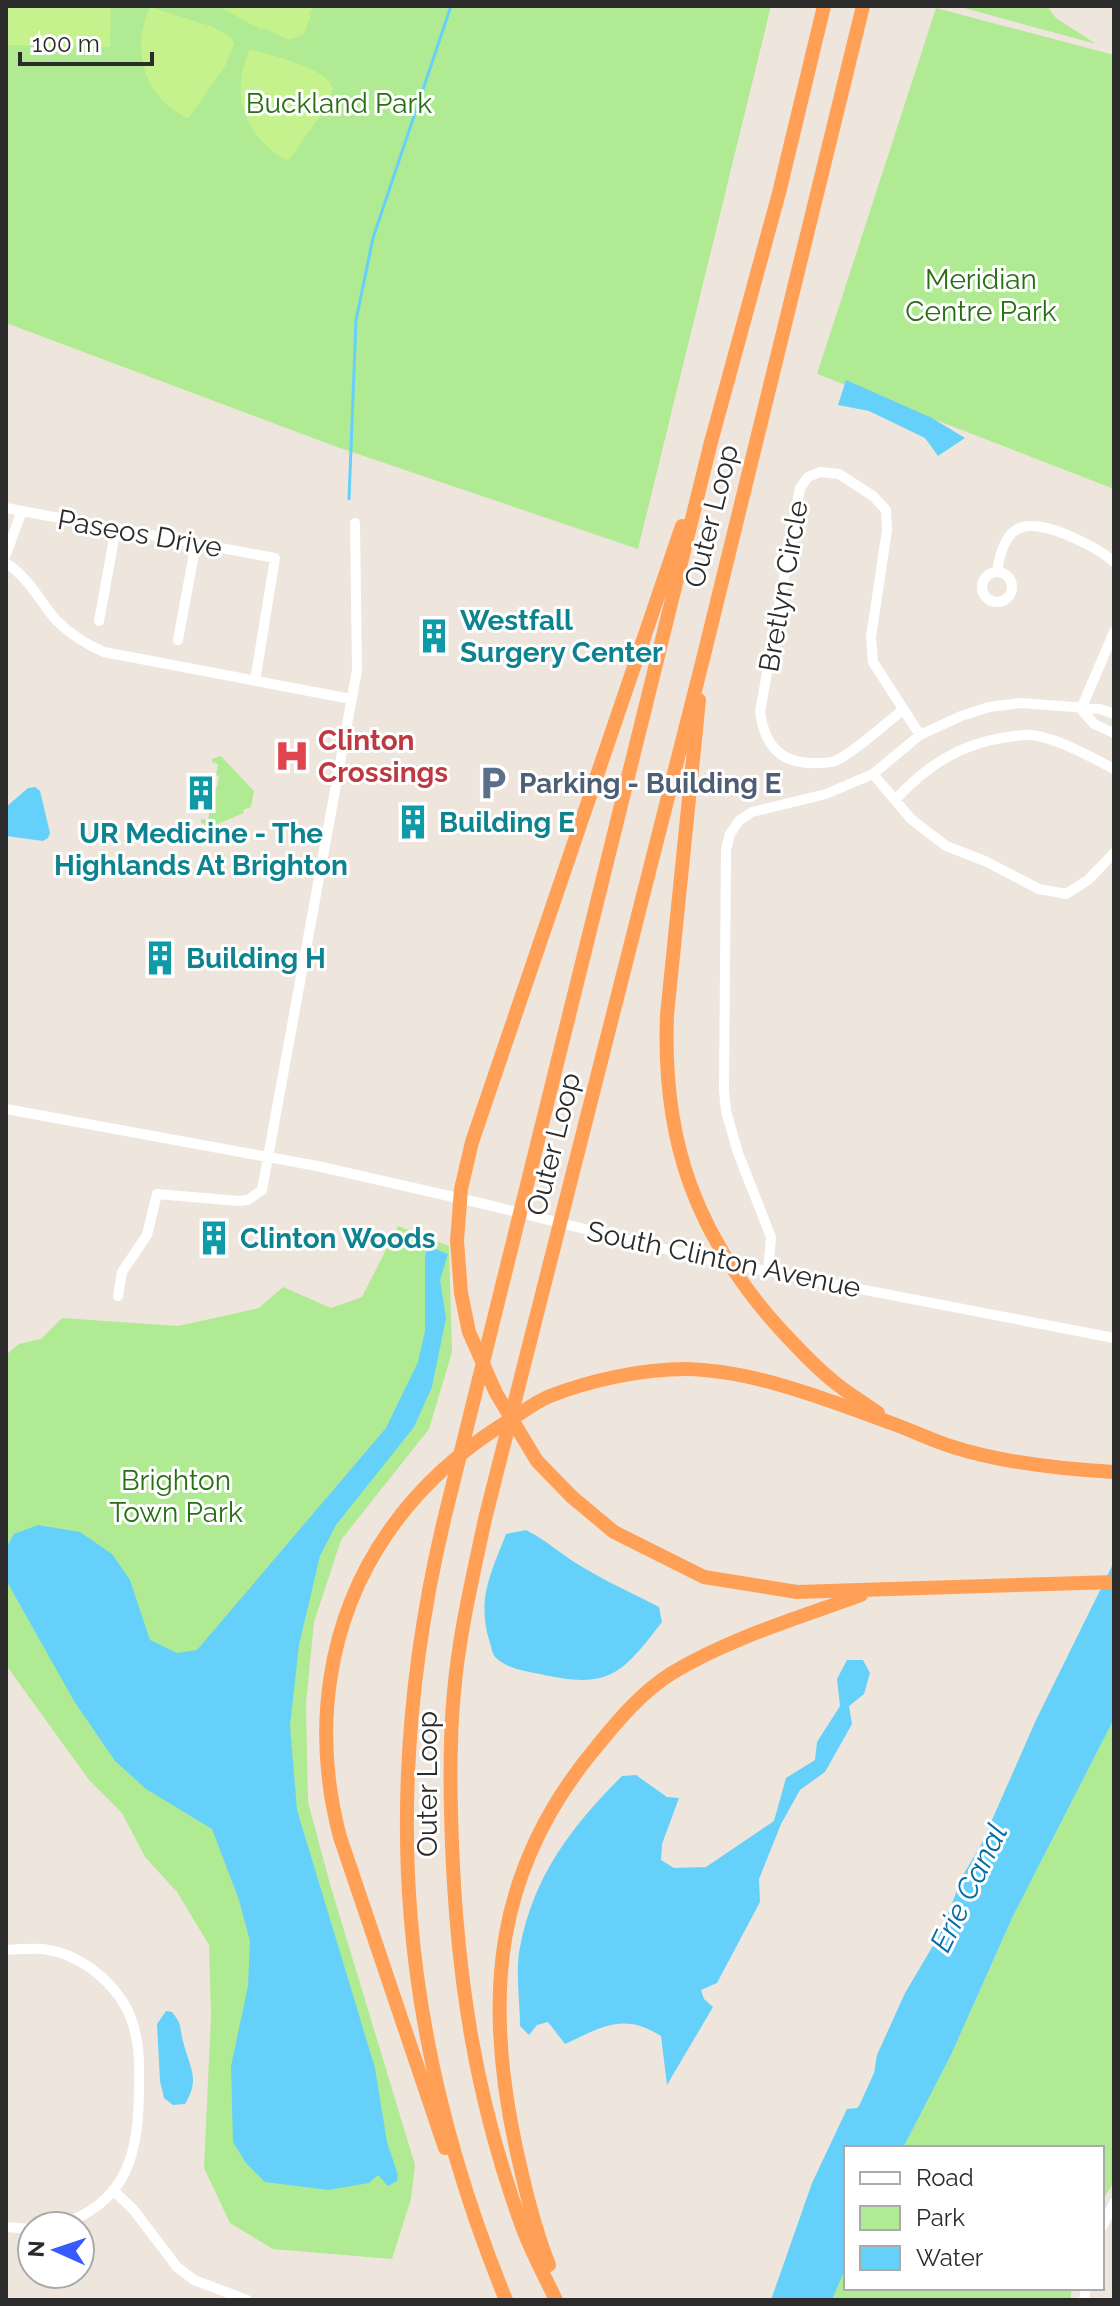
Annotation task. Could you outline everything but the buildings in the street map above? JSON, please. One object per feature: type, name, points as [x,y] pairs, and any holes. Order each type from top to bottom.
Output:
[{"type":"highway","name":"Outer Loop","points":[[506,2299],[459,2165],[436,2081],[421,2006],[407,1863],[406,1787],[411,1702],[426,1601],[444,1520],[711,442],[779,193],[824,6]]},
{"type":"highway","name":"Outer Loop","points":[[556,2300],[523,2231],[486,2111],[466,2019],[453,1881],[450,1789],[454,1691],[470,1588],[485,1519],[704,655],[863,6]]},
{"type":"highway","points":[[711,442],[472,1142],[461,1189],[457,1241],[461,1293],[469,1332],[496,1393],[537,1461],[572,1497],[614,1532],[704,1577],[797,1592],[1114,1582]]},
{"type":"highway","points":[[704,655],[667,1015],[665,1057],[675,1133],[687,1181],[706,1225],[753,1299],[832,1381],[895,1424]]},
{"type":"highway","points":[[506,2299],[466,2206],[404,2031],[340,1837],[327,1771],[326,1703],[339,1636],[372,1558],[412,1502],[429,1481],[456,1457],[548,1397],[631,1375],[688,1369],[796,1390],[953,1447],[1002,1458],[1111,1472]]},
{"type":"highway","points":[[563,2300],[537,2236],[504,2091],[498,2016],[503,1945],[519,1880],[548,1816],[584,1762],[624,1714],[670,1674],[736,1641],[873,1590]]},
{"type":"street","name":"Bretlyn Circle","points":[[903,710],[835,762],[809,764],[790,759],[774,750],[763,732],[760,712],[800,488],[808,477],[820,472],[839,474],[873,496],[886,510],[887,530],[871,637],[873,662],[920,735]]},
{"type":"street","name":"Paseos Drive","points":[[6,508],[275,558],[255,681]]},
{"type":"street","points":[[6,554],[22,511]]},
{"type":"street","points":[[118,1296],[122,1272],[147,1235],[157,1194],[231,1201],[248,1200],[262,1190],[351,699],[358,645],[355,523]]},
{"type":"street","points":[[997,572],[1001,548],[1010,535],[1019,528],[1031,525],[1045,526],[1093,546],[1114,562]]},
{"type":"street","points":[[99,621],[116,528]]},
{"type":"street","points":[[178,640],[196,543]]},
{"type":"street","points":[[6,563],[25,578],[65,629],[91,646],[116,656],[351,699]]},
{"type":"street","points":[[1081,709],[1114,632]]},
{"type":"street","points":[[768,1271],[771,1237],[738,1153],[724,1090],[726,850],[730,834],[739,821],[752,812],[826,794],[873,774],[920,735],[989,707],[1021,703],[1054,704],[1100,709],[1114,714]]},
{"type":"street","points":[[1081,709],[1094,724],[1114,733]]},
{"type":"street","points":[[896,799],[946,755],[974,744],[1029,734],[1052,740],[1114,769]]},
{"type":"street","points":[[873,774],[911,819],[946,846],[985,861],[1039,889],[1066,894],[1088,880],[1114,853]]},
{"type":"street","name":"South Clinton Avenue","points":[[6,1109],[269,1157],[768,1271],[1114,1338]]},
{"type":"street","points":[[6,1950],[45,1950],[84,1964],[116,1992],[132,2021],[139,2056],[139,2124],[134,2154],[113,2190],[89,2210]]},
{"type":"street","points":[[113,2190],[133,2209],[177,2267],[194,2280],[247,2300]]},
{"type":"street","points":[[1104,2223],[1114,2203]]},
{"type":"green space","name":"Buckland Park","points":[[6,6],[771,6],[638,549],[337,447],[6,323]]},
{"type":"green space","points":[[6,6],[111,6],[110,47],[6,45]]},
{"type":"green space","points":[[218,6],[314,6],[304,34],[289,40],[262,30]]},
{"type":"green space","points":[[957,6],[1047,6],[1056,18],[1096,44]]},
{"type":"green space","points":[[150,7],[213,27],[231,37],[234,44],[225,66],[188,119],[161,98],[145,71],[141,40]]},
{"type":"green space","name":"Meridian Centre Park","points":[[936,8],[1114,55],[1114,489],[817,374]]},
{"type":"green space","points":[[250,49],[309,68],[320,74],[333,88],[325,109],[288,161],[261,140],[245,113],[241,82]]},
{"type":"green space","points":[[221,756],[254,791],[251,807],[243,810],[244,813],[208,828],[201,819],[208,820],[210,809],[213,809],[214,787],[217,787],[219,776],[216,775],[218,764],[212,759]]},
{"type":"green space","name":"Brighton Town Park","points":[[398,1226],[449,1246],[452,1352],[429,1429],[341,1540],[314,1622],[306,1704],[308,1802],[415,2165],[411,2199],[392,2259],[273,2249],[230,2223],[204,2168],[211,2016],[209,1945],[177,1892],[145,1857],[122,1813],[89,1780],[6,1665],[6,1355],[19,1344],[41,1339],[62,1318],[178,1326],[259,1308],[283,1287],[331,1308],[362,1297]]},
{"type":"green space","points":[[1114,1719],[1114,2182],[1104,2198],[1104,2146],[904,2146],[951,2055],[1013,1916]]},
{"type":"green space","points":[[844,2272],[844,2290],[1071,2290],[1071,2300],[832,2300]]},
{"type":"water","points":[[846,380],[932,418],[965,438],[938,456],[925,438],[869,411],[838,405]]},
{"type":"water","points":[[35,787],[40,791],[50,833],[48,838],[43,841],[6,836],[6,807],[28,788]]},
{"type":"water","points":[[428,1246],[448,1254],[440,1280],[446,1318],[432,1387],[414,1427],[336,1525],[320,1556],[299,1645],[290,1726],[297,1810],[375,2068],[397,2181],[388,2186],[378,2175],[369,2183],[328,2190],[265,2182],[246,2163],[233,2142],[231,2066],[248,1986],[250,1941],[239,1900],[212,1829],[146,1789],[115,1761],[74,1701],[6,1580],[6,1548],[14,1534],[38,1525],[80,1532],[112,1554],[130,1580],[150,1640],[177,1653],[197,1650],[386,1428],[418,1362],[425,1331],[425,1256]]},
{"type":"water","points":[[526,1530],[589,1571],[659,1607],[662,1622],[636,1654],[612,1674],[583,1680],[563,1678],[522,1670],[495,1657],[484,1611],[487,1586],[506,1534]]},
{"type":"water","name":"Erie Canal","points":[[1114,1562],[1114,1719],[1013,1916],[951,2055],[904,2146],[844,2146],[844,2272],[832,2300],[771,2300],[812,2183],[847,2109],[859,2106],[874,2073],[877,2055],[905,1993],[940,1934],[963,1875],[981,1845],[1036,1720]]},
{"type":"water","points":[[847,1660],[863,1660],[870,1673],[864,1694],[849,1706],[852,1724],[825,1772],[800,1790],[781,1824],[759,1879],[760,1902],[717,1983],[701,1990],[704,1999],[713,2007],[667,2085],[661,2036],[647,2029],[635,2025],[613,2025],[565,2044],[548,2022],[537,2025],[529,2035],[520,2026],[518,1976],[526,1921],[545,1874],[587,1814],[622,1776],[636,1775],[667,1797],[679,1798],[662,1844],[661,1860],[674,1868],[706,1867],[774,1821],[786,1778],[815,1760],[817,1742],[840,1706],[837,1679]]},
{"type":"water","points":[[166,2011],[172,2012],[179,2023],[192,2072],[192,2087],[185,2104],[173,2105],[164,2098],[160,2081],[157,2024]]},
{"type":"waterway","points":[[349,499],[356,320],[373,238],[451,6]]},
{"type":"place","name":"Westfall Surgery Center","points":[[434,636]]},
{"type":"place","name":"Clinton Crossings","points":[[292,756]]},
{"type":"place","name":"Parking - Building E","points":[[493,783]]},
{"type":"place","name":"UR Medicine - The Highlands At Brighton","points":[[201,793]]},
{"type":"place","name":"Building E","points":[[413,822]]},
{"type":"place","name":"Building H","points":[[160,958]]},
{"type":"place","name":"Clinton Woods","points":[[214,1238]]}]
